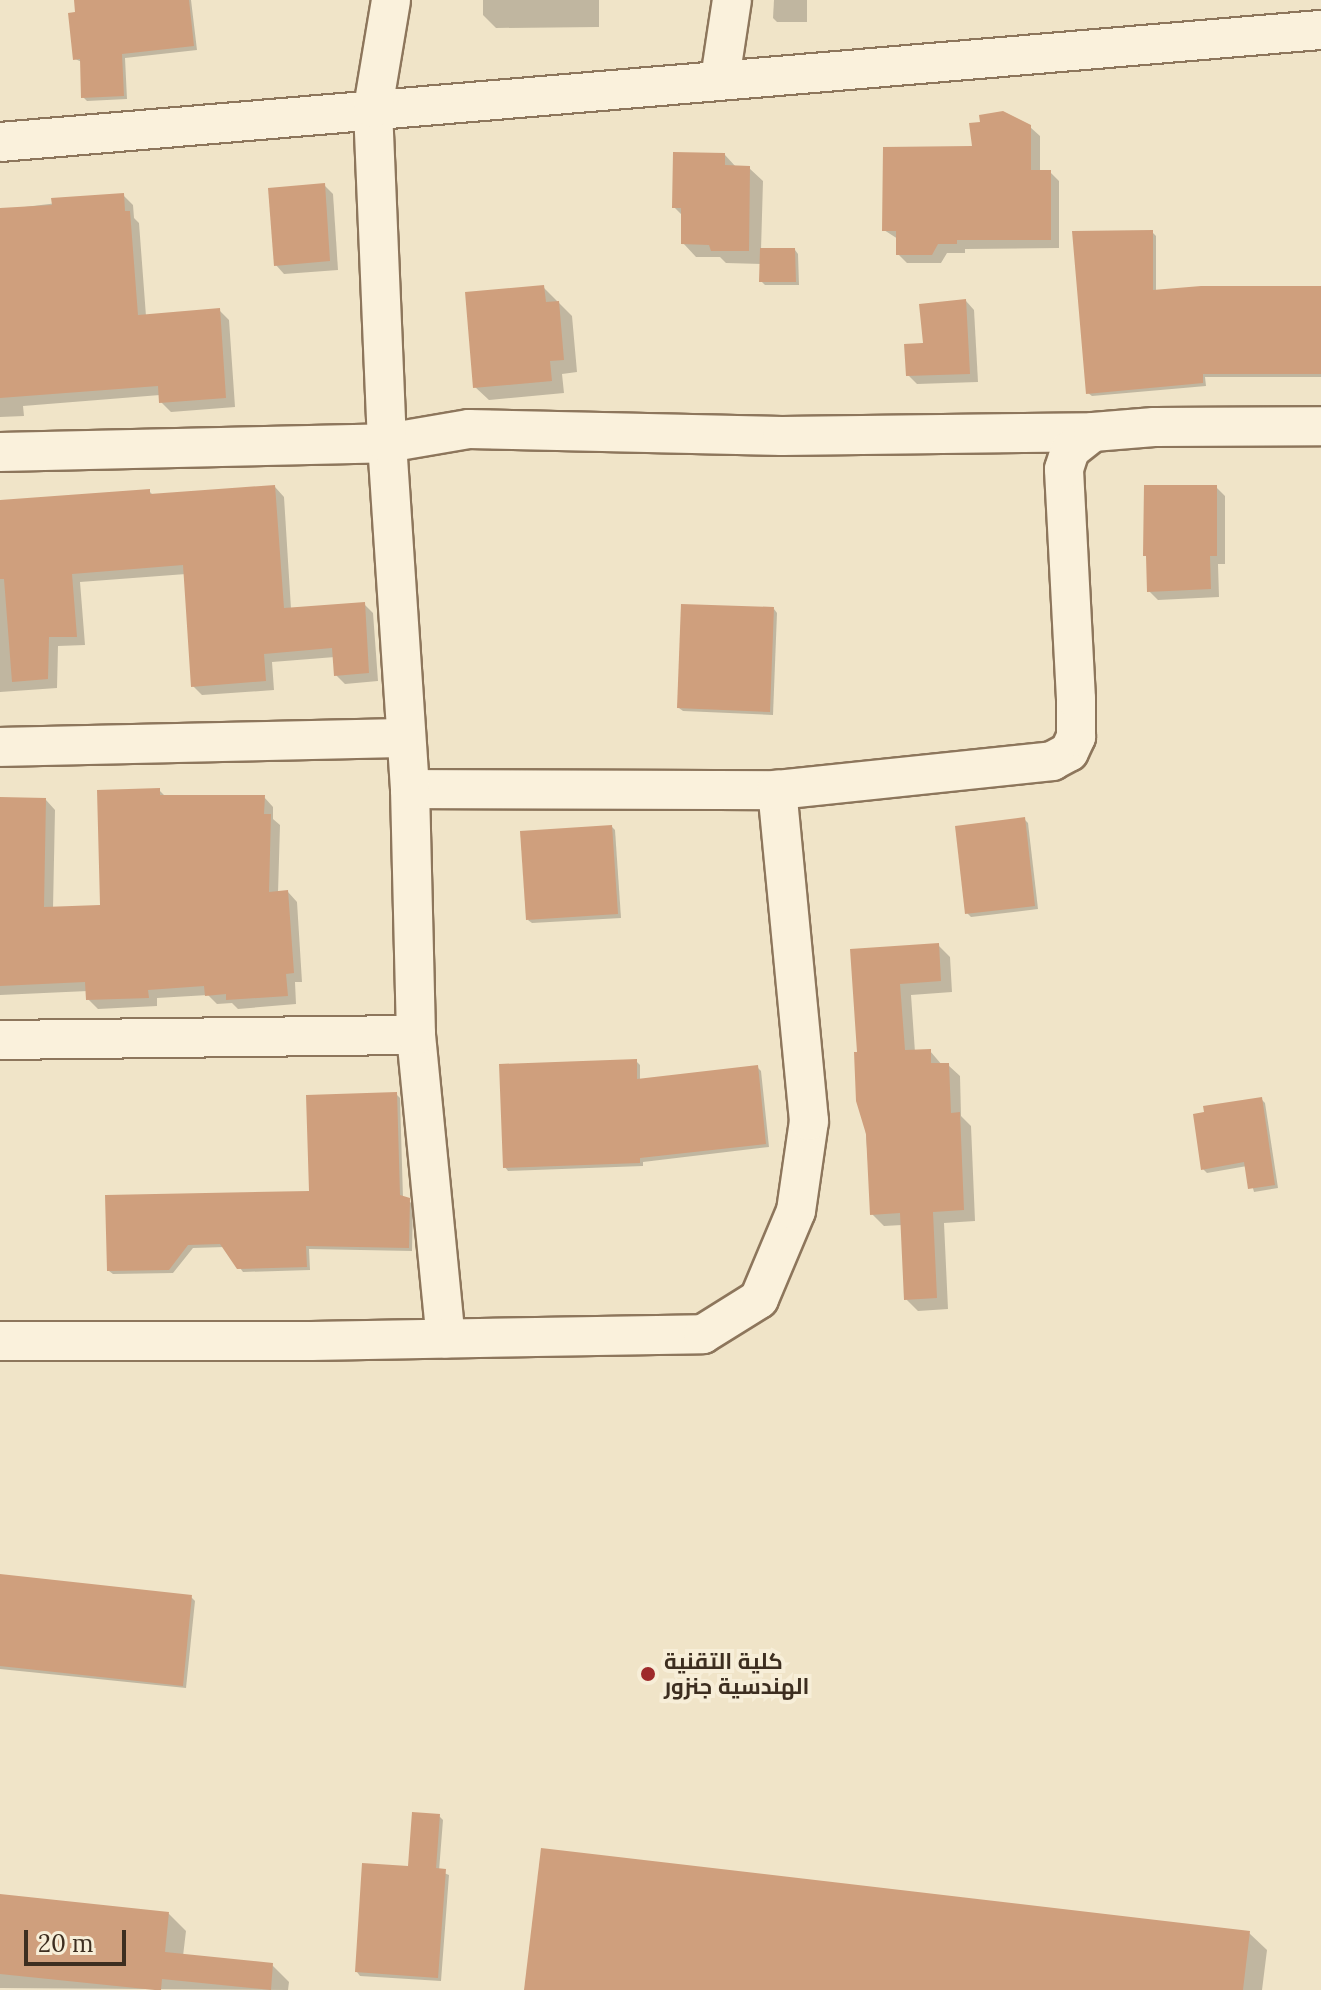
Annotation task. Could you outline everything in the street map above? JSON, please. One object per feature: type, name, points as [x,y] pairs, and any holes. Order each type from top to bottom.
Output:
[{"type":"street","points":[[391,0],[373,108],[387,443],[410,789],[416,1035],[446,1339]]},
{"type":"street","points":[[720,79],[732,0]]},
{"type":"street","points":[[0,142],[1321,30]]},
{"type":"street","points":[[0,452],[387,443],[469,429],[782,436],[1321,426]]},
{"type":"street","points":[[410,789],[777,790],[1052,761],[1069,752],[1076,737],[1064,469],[1070,450],[1093,432]]},
{"type":"street","points":[[0,747],[405,738]]},
{"type":"street","points":[[0,1341],[446,1339],[703,1334],[759,1299],[796,1211],[809,1121],[777,790]]},
{"type":"street","points":[[0,1040],[416,1035]]},
{"type":"building","points":[[74,0],[189,0],[194,46],[122,54],[124,96],[81,98],[80,59],[73,60],[68,13],[75,12]]},
{"type":"building","points":[[1003,111],[1031,125],[1031,170],[1051,170],[1051,240],[957,240],[957,244],[938,244],[932,255],[896,255],[896,231],[882,231],[883,147],[972,146],[969,123],[980,122],[979,115]]},
{"type":"building","points":[[673,152],[725,153],[725,165],[750,166],[749,251],[711,251],[709,245],[681,244],[681,208],[672,208]]},
{"type":"building","points":[[325,183],[330,261],[274,266],[268,188]]},
{"type":"building","points":[[124,193],[125,211],[130,211],[138,315],[220,308],[226,398],[159,403],[158,386],[0,398],[0,208],[52,205],[51,198]]},
{"type":"building","points":[[1153,230],[1153,290],[1201,286],[1321,286],[1321,374],[1203,374],[1203,383],[1086,394],[1072,231]]},
{"type":"building","points":[[760,248],[795,248],[796,282],[759,282]]},
{"type":"building","points":[[544,285],[546,302],[559,301],[564,360],[550,361],[552,381],[473,388],[465,292]]},
{"type":"building","points":[[966,299],[970,374],[906,376],[904,344],[923,343],[919,304]]},
{"type":"building","points":[[275,485],[284,608],[365,602],[369,673],[334,676],[332,648],[264,654],[266,681],[191,687],[183,565],[72,574],[77,637],[49,637],[48,679],[12,682],[4,579],[0,579],[0,500],[150,489],[150,494]]},
{"type":"building","points":[[1144,485],[1217,485],[1217,556],[1210,556],[1211,589],[1147,592],[1146,556],[1143,556]]},
{"type":"building","points":[[681,604],[774,607],[770,712],[677,708]]},
{"type":"building","points":[[160,788],[160,795],[265,795],[264,814],[271,814],[269,892],[288,890],[294,973],[286,974],[288,996],[226,1000],[226,994],[205,996],[204,986],[148,990],[149,998],[86,1000],[85,982],[0,986],[0,797],[46,798],[44,907],[100,905],[97,790]]},
{"type":"building","points":[[1025,817],[1035,906],[965,914],[955,826]]},
{"type":"building","points":[[612,825],[618,914],[526,920],[520,831]]},
{"type":"building","points":[[939,943],[941,981],[900,984],[905,1050],[931,1049],[931,1063],[949,1063],[951,1113],[960,1112],[964,1210],[933,1212],[937,1298],[904,1300],[900,1213],[870,1215],[866,1134],[856,1101],[854,1052],[857,1052],[850,949]]},
{"type":"building","points":[[637,1059],[637,1079],[758,1065],[766,1144],[640,1158],[640,1163],[503,1168],[499,1064]]},
{"type":"building","points":[[397,1092],[400,1195],[410,1198],[409,1248],[306,1246],[307,1267],[237,1269],[220,1244],[188,1245],[169,1270],[107,1271],[105,1195],[309,1191],[306,1095]]},
{"type":"building","points":[[1262,1097],[1275,1185],[1248,1189],[1244,1162],[1201,1170],[1193,1114],[1204,1112],[1203,1106]]},
{"type":"building","points":[[0,1574],[192,1595],[183,1686],[0,1666]]},
{"type":"building","points":[[412,1812],[440,1814],[436,1868],[446,1869],[438,1978],[355,1972],[362,1863],[408,1866]]},
{"type":"building","points":[[541,1848],[1250,1931],[1243,1990],[524,1990]]},
{"type":"building","points":[[0,1894],[169,1912],[165,1952],[273,1963],[271,1990],[162,1979],[161,1990],[155,1990],[0,1974]]},
{"type":"place","name":"كلية التقنية الهندسية جنزور","points":[[648,1674]]}]
